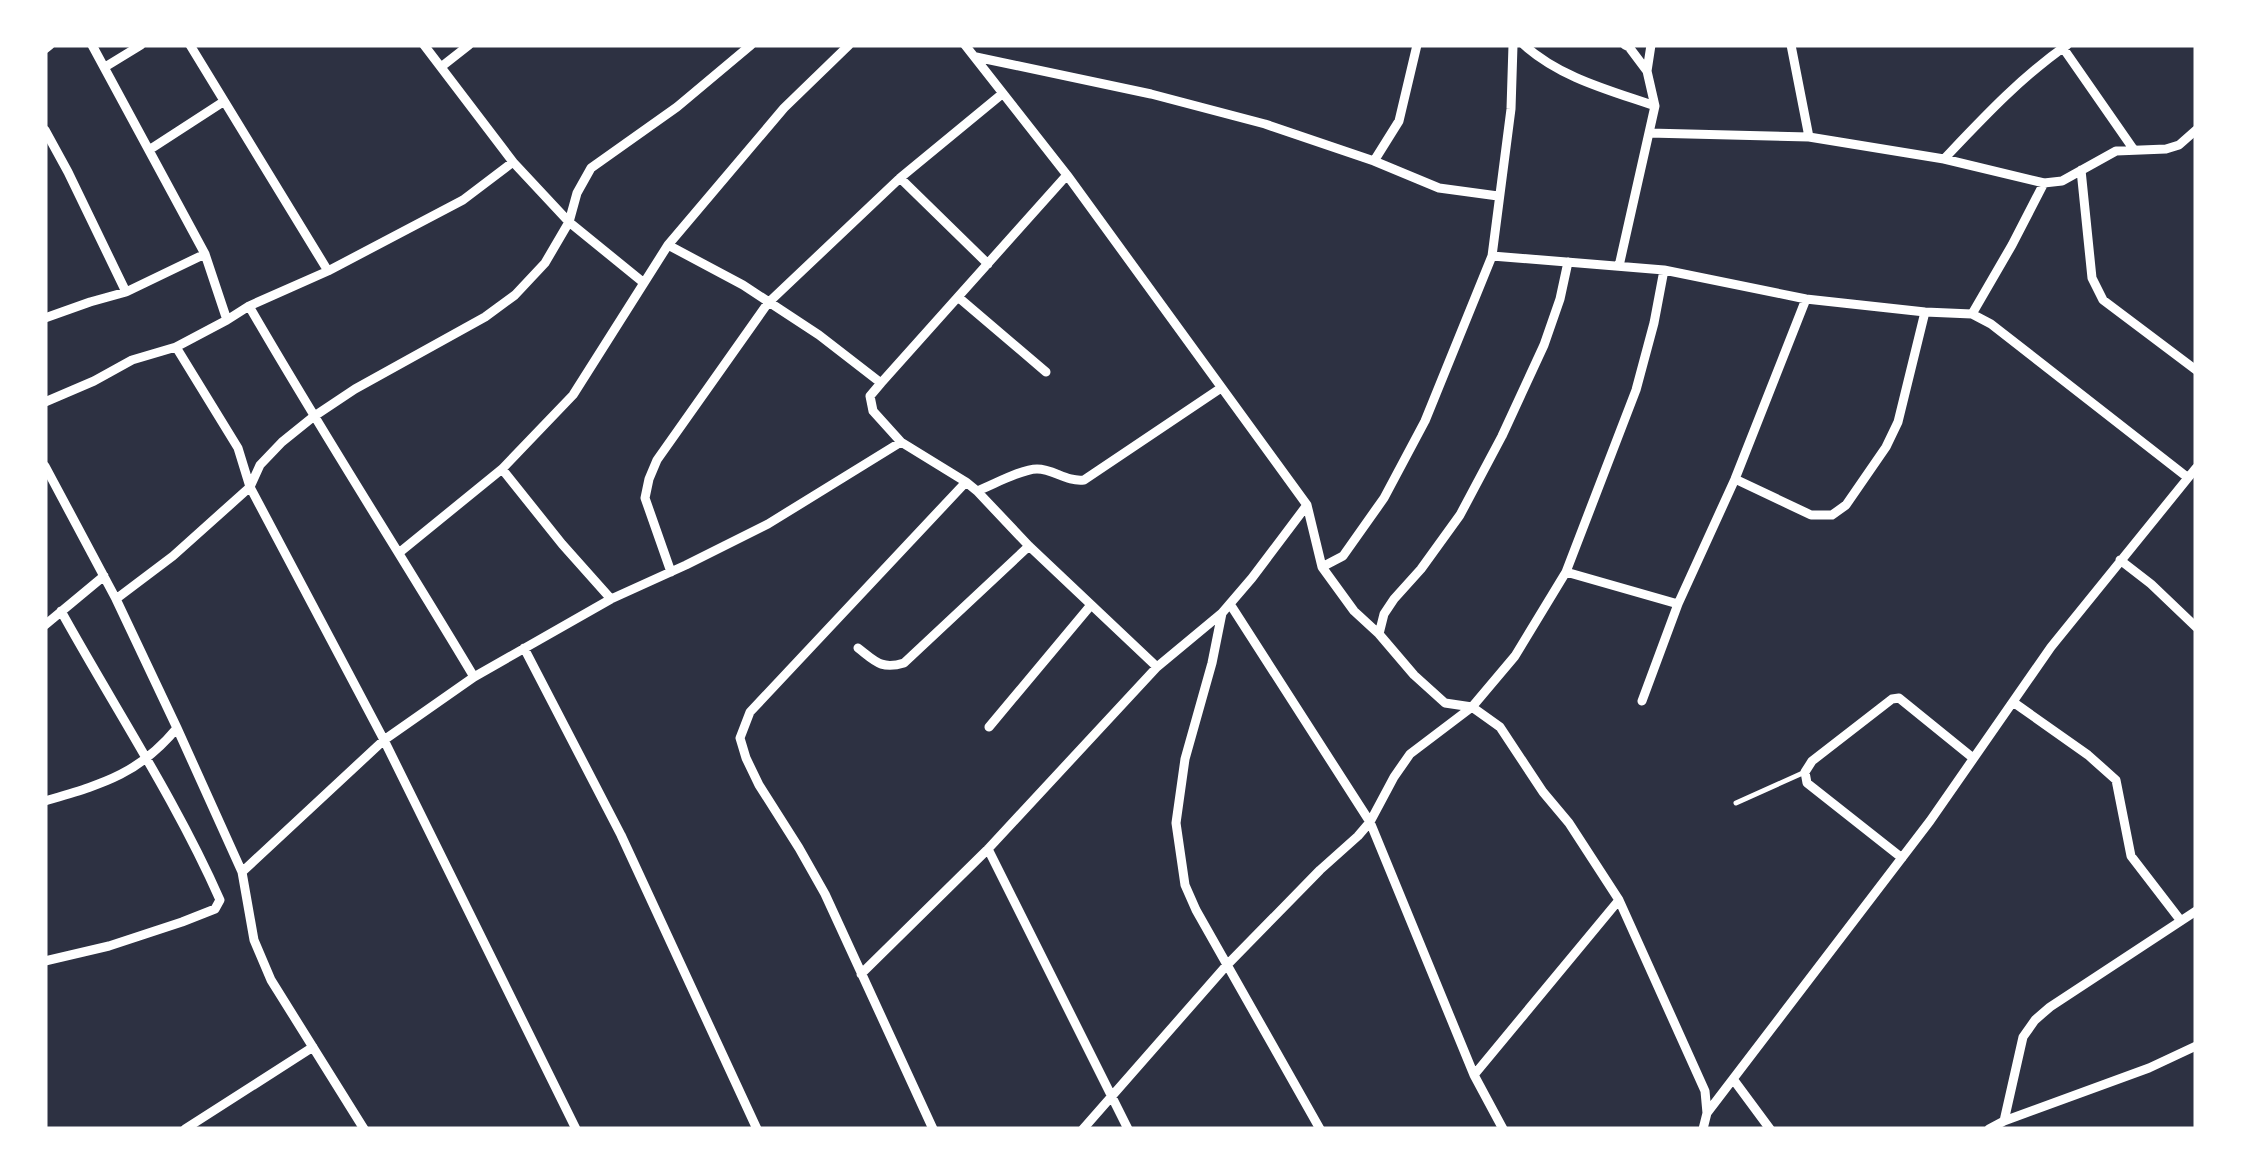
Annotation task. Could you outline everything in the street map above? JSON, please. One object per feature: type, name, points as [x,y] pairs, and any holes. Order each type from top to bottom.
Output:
[{"type":"street","points":[[92,45],[205,254],[228,320]]},
{"type":"street","points":[[105,67],[141,45]]},
{"type":"street","points":[[190,45],[328,271]]},
{"type":"street","points":[[424,45],[513,162],[569,222],[644,283]]},
{"type":"street","points":[[441,68],[469,45]]},
{"type":"street","points":[[116,599],[173,556],[250,486],[260,465],[313,417],[355,389],[485,317],[515,295],[545,263],[569,222],[591,168],[677,107],[751,45]]},
{"type":"street","points":[[400,552],[502,469],[573,395],[668,245],[784,108],[850,45]]},
{"type":"street","points":[[966,45],[1067,175],[1306,505],[1322,567],[1354,611],[1445,703],[1472,707],[1500,728],[1569,823],[1619,900],[1705,1091],[1707,1113],[1703,1129]]},
{"type":"street","points":[[1374,161],[1399,121],[1417,45]]},
{"type":"street","points":[[1322,567],[1343,556],[1384,498],[1425,421],[1492,256],[1510,109],[1513,45]]},
{"type":"street","points":[[1524,45],[1542,61],[1580,80],[1656,106]]},
{"type":"street","points":[[1620,266],[1656,106],[1647,71],[1626,45]]},
{"type":"street","points":[[1647,71],[1651,45]]},
{"type":"street","points":[[1791,45],[1809,138]]},
{"type":"street","points":[[1944,159],[1992,108],[2064,46],[2134,150]]},
{"type":"street","points":[[974,57],[1265,124],[1439,188],[1498,196]]},
{"type":"street","points":[[671,572],[644,498],[656,460],[768,302],[900,178],[1002,94]]},
{"type":"street","points":[[149,150],[224,102]]},
{"type":"street","points":[[45,130],[126,292]]},
{"type":"street","points":[[1649,134],[1809,138],[1944,159],[2044,183],[2062,181],[2116,151],[2179,145],[2196,130]]},
{"type":"street","points":[[45,402],[94,382],[132,360],[176,346],[249,306],[328,271],[464,200],[513,162]]},
{"type":"street","points":[[2081,170],[2090,268],[2103,300],[2196,370]]},
{"type":"street","points":[[1067,175],[870,396],[871,405],[901,442],[977,491],[1157,667]]},
{"type":"street","points":[[900,178],[988,264]]},
{"type":"street","points":[[1972,314],[2044,183]]},
{"type":"street","points":[[668,245],[743,285],[882,383]]},
{"type":"street","points":[[45,318],[126,292],[205,254]]},
{"type":"street","points":[[1492,256],[1664,270],[1806,298],[1972,314],[1991,324],[2187,478]]},
{"type":"street","points":[[1378,634],[1394,598],[1421,569],[1460,515],[1502,436],[1544,345],[1568,262]]},
{"type":"street","points":[[1083,1129],[1226,966],[1358,836],[1410,754],[1472,707],[1514,656],[1566,572],[1636,390],[1664,270]]},
{"type":"street","points":[[958,296],[1046,372]]},
{"type":"street","points":[[1642,701],[1678,604],[1735,479],[1806,298]]},
{"type":"street","points":[[249,306],[474,677]]},
{"type":"street","points":[[1735,479],[1811,515],[1832,515],[1846,505],[1886,447],[1898,422],[1926,312]]},
{"type":"street","points":[[176,346],[238,448],[250,486],[384,740],[576,1129]]},
{"type":"street","points":[[977,491],[1030,470],[1084,480],[1222,388]]},
{"type":"street","points":[[242,872],[384,740],[474,677],[610,599],[768,524],[901,442]]},
{"type":"street","points":[[45,466],[116,599],[242,872],[260,958],[364,1129]]},
{"type":"street","points":[[1707,1113],[1902,858],[2050,647],[2196,468]]},
{"type":"street","points":[[502,469],[610,599]]},
{"type":"street","points":[[933,1129],[825,894],[759,786],[740,738],[750,712],[966,482]]},
{"type":"street","points":[[861,974],[988,849],[1157,667],[1222,613],[1306,505]]},
{"type":"street","points":[[858,648],[882,666],[904,662],[1029,546]]},
{"type":"street","points":[[2120,560],[2196,627]]},
{"type":"street","points":[[1566,572],[1678,604]]},
{"type":"street","points":[[45,625],[104,576]]},
{"type":"street","points":[[1230,604],[1370,822],[1474,1075],[1503,1129]]},
{"type":"street","points":[[989,727],[1092,605]]},
{"type":"street","points":[[45,961],[109,946],[194,918],[219,906],[220,900],[148,759],[61,611]]},
{"type":"street","points":[[1222,613],[1185,759],[1176,823],[1184,885],[1320,1129]]},
{"type":"street","points":[[524,648],[621,836],[757,1129]]},
{"type":"street","points":[[1902,858],[1813,790],[1805,772],[1812,762],[1892,699],[1899,698],[1972,758]]},
{"type":"street","points":[[2012,702],[2088,754],[2116,780],[2131,856],[2196,928]]},
{"type":"street","points":[[45,801],[106,782],[148,759],[177,728]]},
{"type":"street","points":[[988,849],[1128,1129]]},
{"type":"street","points":[[1474,1075],[1619,900]]},
{"type":"street","points":[[2004,1121],[2023,1036],[2034,1020],[2189,916]]},
{"type":"street","points":[[1988,1129],[2149,1068],[2196,1046]]},
{"type":"street","points":[[184,1129],[313,1048]]},
{"type":"street","points":[[1734,1079],[1770,1129]]},
{"type":"lane","points":[[1736,803],[1805,772]]}]
